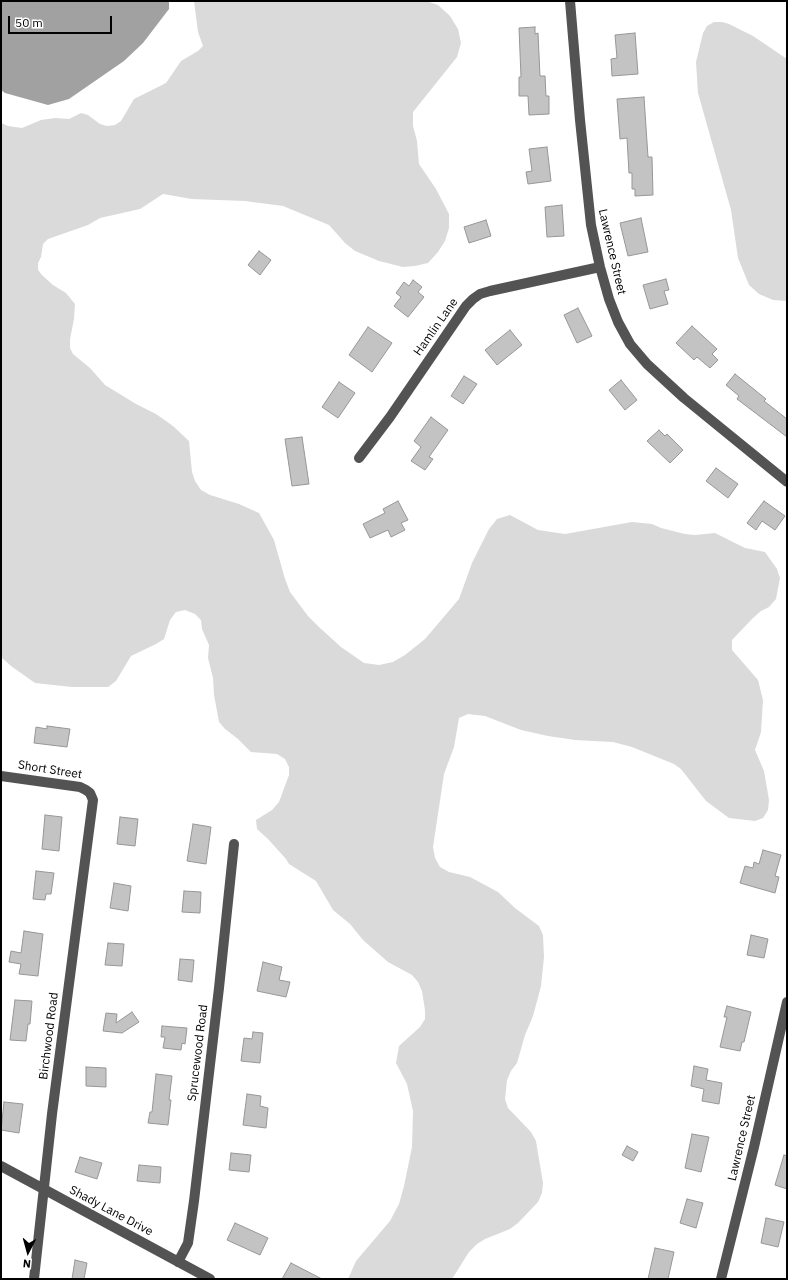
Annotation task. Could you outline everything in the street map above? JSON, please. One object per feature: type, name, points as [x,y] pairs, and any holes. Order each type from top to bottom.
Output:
[{"type":"street","name":"Lawrence Street","points":[[570,1],[579,112],[593,240],[609,299],[618,322],[626,338],[647,364],[684,398],[787,482]]},
{"type":"street","name":"Hamlin Lane","points":[[359,458],[390,417],[472,299],[480,294],[490,291],[600,267]]},
{"type":"street","name":"Short Street","points":[[1,776],[80,787],[92,796]]},
{"type":"street","name":"Birchwood Road","points":[[34,1279],[46,1163],[69,975],[91,825],[93,805],[92,796]]},
{"type":"street","name":"Sprucewood Road","points":[[178,1262],[188,1243],[194,1201],[234,844]]},
{"type":"street","name":"Lawrence Street","points":[[721,1279],[754,1147],[787,1002]]},
{"type":"street","name":"Shady Lane Drive","points":[[1,1166],[210,1279]]},
{"type":"shaded area","points":[[1,1],[169,1],[169,9],[143,43],[124,61],[69,99],[48,105],[5,93],[1,90]]},
{"type":"shaded area","points":[[194,1],[426,1],[438,5],[450,16],[458,29],[461,43],[457,57],[413,112],[413,126],[417,141],[419,164],[436,189],[449,214],[449,228],[445,241],[428,263],[403,267],[379,261],[355,251],[345,243],[329,225],[283,206],[245,201],[192,199],[163,194],[140,209],[100,218],[88,225],[48,239],[43,244],[41,257],[38,263],[38,270],[42,275],[53,285],[66,293],[75,304],[70,339],[70,348],[73,354],[90,368],[105,385],[156,414],[173,426],[189,441],[192,472],[195,481],[201,490],[210,495],[239,504],[259,513],[274,540],[290,592],[308,616],[319,627],[341,647],[364,663],[379,665],[393,662],[405,655],[425,639],[459,599],[472,563],[489,529],[497,519],[510,515],[538,530],[565,534],[632,522],[652,524],[661,528],[685,534],[695,535],[715,533],[745,548],[765,552],[777,569],[780,578],[776,599],[769,607],[761,611],[753,618],[732,640],[732,650],[758,680],[763,700],[761,732],[755,750],[764,771],[769,800],[768,810],[763,818],[755,821],[729,818],[706,801],[681,769],[674,764],[632,747],[613,742],[575,740],[548,736],[521,730],[485,716],[468,714],[459,718],[454,747],[444,774],[433,847],[435,858],[440,867],[449,872],[470,877],[498,892],[515,908],[539,926],[543,935],[544,957],[541,986],[533,1016],[525,1035],[517,1063],[507,1080],[505,1099],[508,1108],[531,1132],[536,1141],[543,1183],[542,1193],[538,1202],[518,1223],[510,1229],[485,1239],[477,1244],[469,1252],[452,1279],[348,1279],[356,1261],[390,1221],[399,1204],[404,1186],[412,1147],[413,1111],[407,1084],[396,1063],[399,1046],[420,1027],[425,1019],[422,991],[418,982],[412,975],[388,962],[363,940],[350,924],[333,910],[316,881],[289,864],[268,839],[257,829],[256,820],[272,810],[279,802],[289,775],[289,767],[285,759],[277,754],[251,752],[219,722],[214,695],[213,678],[208,658],[209,645],[202,629],[201,620],[195,614],[185,610],[176,612],[170,620],[164,639],[131,656],[116,681],[108,687],[72,687],[35,683],[1,657],[1,123],[8,126],[22,128],[41,120],[55,118],[69,119],[81,113],[88,115],[100,124],[107,126],[115,125],[121,121],[134,99],[166,83],[181,61],[198,51],[203,46],[198,32]]},
{"type":"shaded area","points":[[714,22],[729,24],[753,36],[787,59],[787,301],[773,300],[759,294],[749,285],[738,258],[731,210],[698,93],[696,62],[703,33],[707,26]]},
{"type":"building","points":[[535,27],[535,34],[538,33],[540,76],[545,76],[546,96],[549,96],[549,114],[529,115],[528,96],[519,96],[519,77],[521,77],[519,28]]},
{"type":"building","points":[[635,33],[638,74],[612,76],[611,59],[617,58],[615,35]]},
{"type":"building","points":[[644,97],[648,157],[652,157],[653,195],[635,196],[635,189],[632,189],[632,173],[629,173],[627,138],[620,139],[617,99]]},
{"type":"building","points":[[547,147],[551,181],[528,184],[526,172],[532,171],[529,149]]},
{"type":"building","points":[[562,205],[564,236],[547,237],[545,207]]},
{"type":"building","points":[[641,218],[648,252],[628,256],[620,223]]},
{"type":"building","points":[[486,220],[491,236],[469,243],[464,227]]},
{"type":"building","points":[[259,251],[271,260],[260,275],[248,265]]},
{"type":"building","points":[[666,279],[669,290],[664,291],[668,304],[650,309],[643,285]]},
{"type":"building","points":[[413,280],[422,287],[418,292],[424,297],[408,317],[394,306],[401,297],[396,293],[404,282],[409,286]]},
{"type":"building","points":[[578,308],[592,336],[577,343],[564,315]]},
{"type":"building","points":[[692,326],[717,349],[712,354],[718,360],[710,368],[697,357],[694,360],[676,343]]},
{"type":"building","points":[[368,327],[392,343],[372,372],[349,355]]},
{"type":"building","points":[[510,330],[522,345],[497,365],[485,350]]},
{"type":"building","points":[[735,374],[766,399],[764,401],[787,419],[787,437],[737,399],[739,396],[726,385]]},
{"type":"building","points":[[464,376],[477,384],[463,404],[451,396]]},
{"type":"building","points":[[621,380],[637,400],[625,410],[609,390]]},
{"type":"building","points":[[339,382],[355,393],[338,418],[322,407]]},
{"type":"building","points":[[431,417],[448,430],[429,457],[433,459],[425,470],[411,461],[421,447],[414,441]]},
{"type":"building","points":[[659,430],[665,436],[667,434],[683,450],[670,463],[647,441]]},
{"type":"building","points":[[302,437],[309,484],[292,486],[285,439]]},
{"type":"building","points":[[716,468],[738,484],[728,498],[706,481]]},
{"type":"building","points":[[398,501],[408,520],[401,523],[405,530],[391,537],[388,530],[370,538],[363,524],[385,513],[383,509]]},
{"type":"building","points":[[764,501],[785,516],[775,530],[762,521],[756,530],[747,523]]},
{"type":"building","points":[[47,726],[70,729],[67,747],[34,743],[36,727],[47,729]]},
{"type":"building","points":[[45,815],[62,817],[59,851],[42,849]]},
{"type":"building","points":[[120,817],[138,819],[135,846],[117,844]]},
{"type":"building","points":[[193,824],[211,827],[206,864],[187,861]]},
{"type":"building","points":[[763,850],[781,855],[775,876],[779,877],[775,893],[740,883],[745,866],[753,868],[754,862],[759,864]]},
{"type":"building","points":[[36,871],[54,873],[51,894],[46,894],[45,900],[33,899]]},
{"type":"building","points":[[114,883],[131,886],[128,911],[110,908]]},
{"type":"building","points":[[184,891],[201,892],[200,913],[182,912]]},
{"type":"building","points":[[24,931],[43,934],[38,976],[19,974],[21,964],[9,962],[11,951],[21,953]]},
{"type":"building","points":[[751,935],[768,939],[764,958],[747,955]]},
{"type":"building","points":[[108,943],[124,944],[122,966],[105,965]]},
{"type":"building","points":[[180,959],[194,960],[192,982],[178,980]]},
{"type":"building","points":[[263,962],[282,967],[279,980],[290,982],[286,997],[257,991]]},
{"type":"building","points":[[15,1000],[32,1001],[30,1024],[28,1024],[26,1041],[10,1040]]},
{"type":"building","points":[[727,1006],[751,1012],[744,1042],[742,1042],[740,1051],[720,1047],[727,1017],[724,1017]]},
{"type":"building","points":[[132,1012],[139,1022],[122,1033],[103,1031],[106,1013],[117,1014],[116,1023]]},
{"type":"building","points":[[162,1026],[187,1028],[185,1044],[182,1043],[181,1050],[163,1048],[165,1037],[161,1037]]},
{"type":"building","points":[[253,1032],[263,1033],[260,1063],[241,1061],[244,1038],[252,1039]]},
{"type":"building","points":[[694,1066],[708,1069],[706,1080],[722,1083],[719,1104],[702,1101],[704,1089],[691,1086]]},
{"type":"building","points":[[86,1067],[106,1068],[106,1087],[86,1086]]},
{"type":"building","points":[[156,1074],[172,1076],[168,1125],[148,1123],[150,1112],[152,1112]]},
{"type":"building","points":[[247,1094],[261,1096],[260,1106],[268,1108],[266,1128],[243,1125]]},
{"type":"building","points":[[4,1102],[23,1104],[19,1133],[1,1130]]},
{"type":"building","points":[[692,1134],[709,1137],[701,1172],[685,1168]]},
{"type":"building","points":[[627,1146],[638,1152],[633,1161],[622,1155]]},
{"type":"building","points":[[231,1153],[251,1155],[249,1172],[229,1170]]},
{"type":"building","points":[[784,1155],[787,1156],[787,1189],[775,1185]]},
{"type":"building","points":[[80,1157],[102,1163],[97,1179],[75,1172]]},
{"type":"building","points":[[139,1165],[161,1167],[160,1183],[137,1181]]},
{"type":"building","points":[[687,1199],[703,1203],[696,1228],[680,1223]]},
{"type":"building","points":[[766,1218],[784,1222],[778,1247],[761,1243]]},
{"type":"building","points":[[235,1223],[268,1238],[260,1255],[227,1240]]},
{"type":"building","points":[[655,1248],[674,1252],[668,1279],[648,1279]]},
{"type":"building","points":[[75,1260],[87,1263],[84,1279],[72,1279]]},
{"type":"building","points":[[291,1263],[322,1279],[282,1279]]}]
